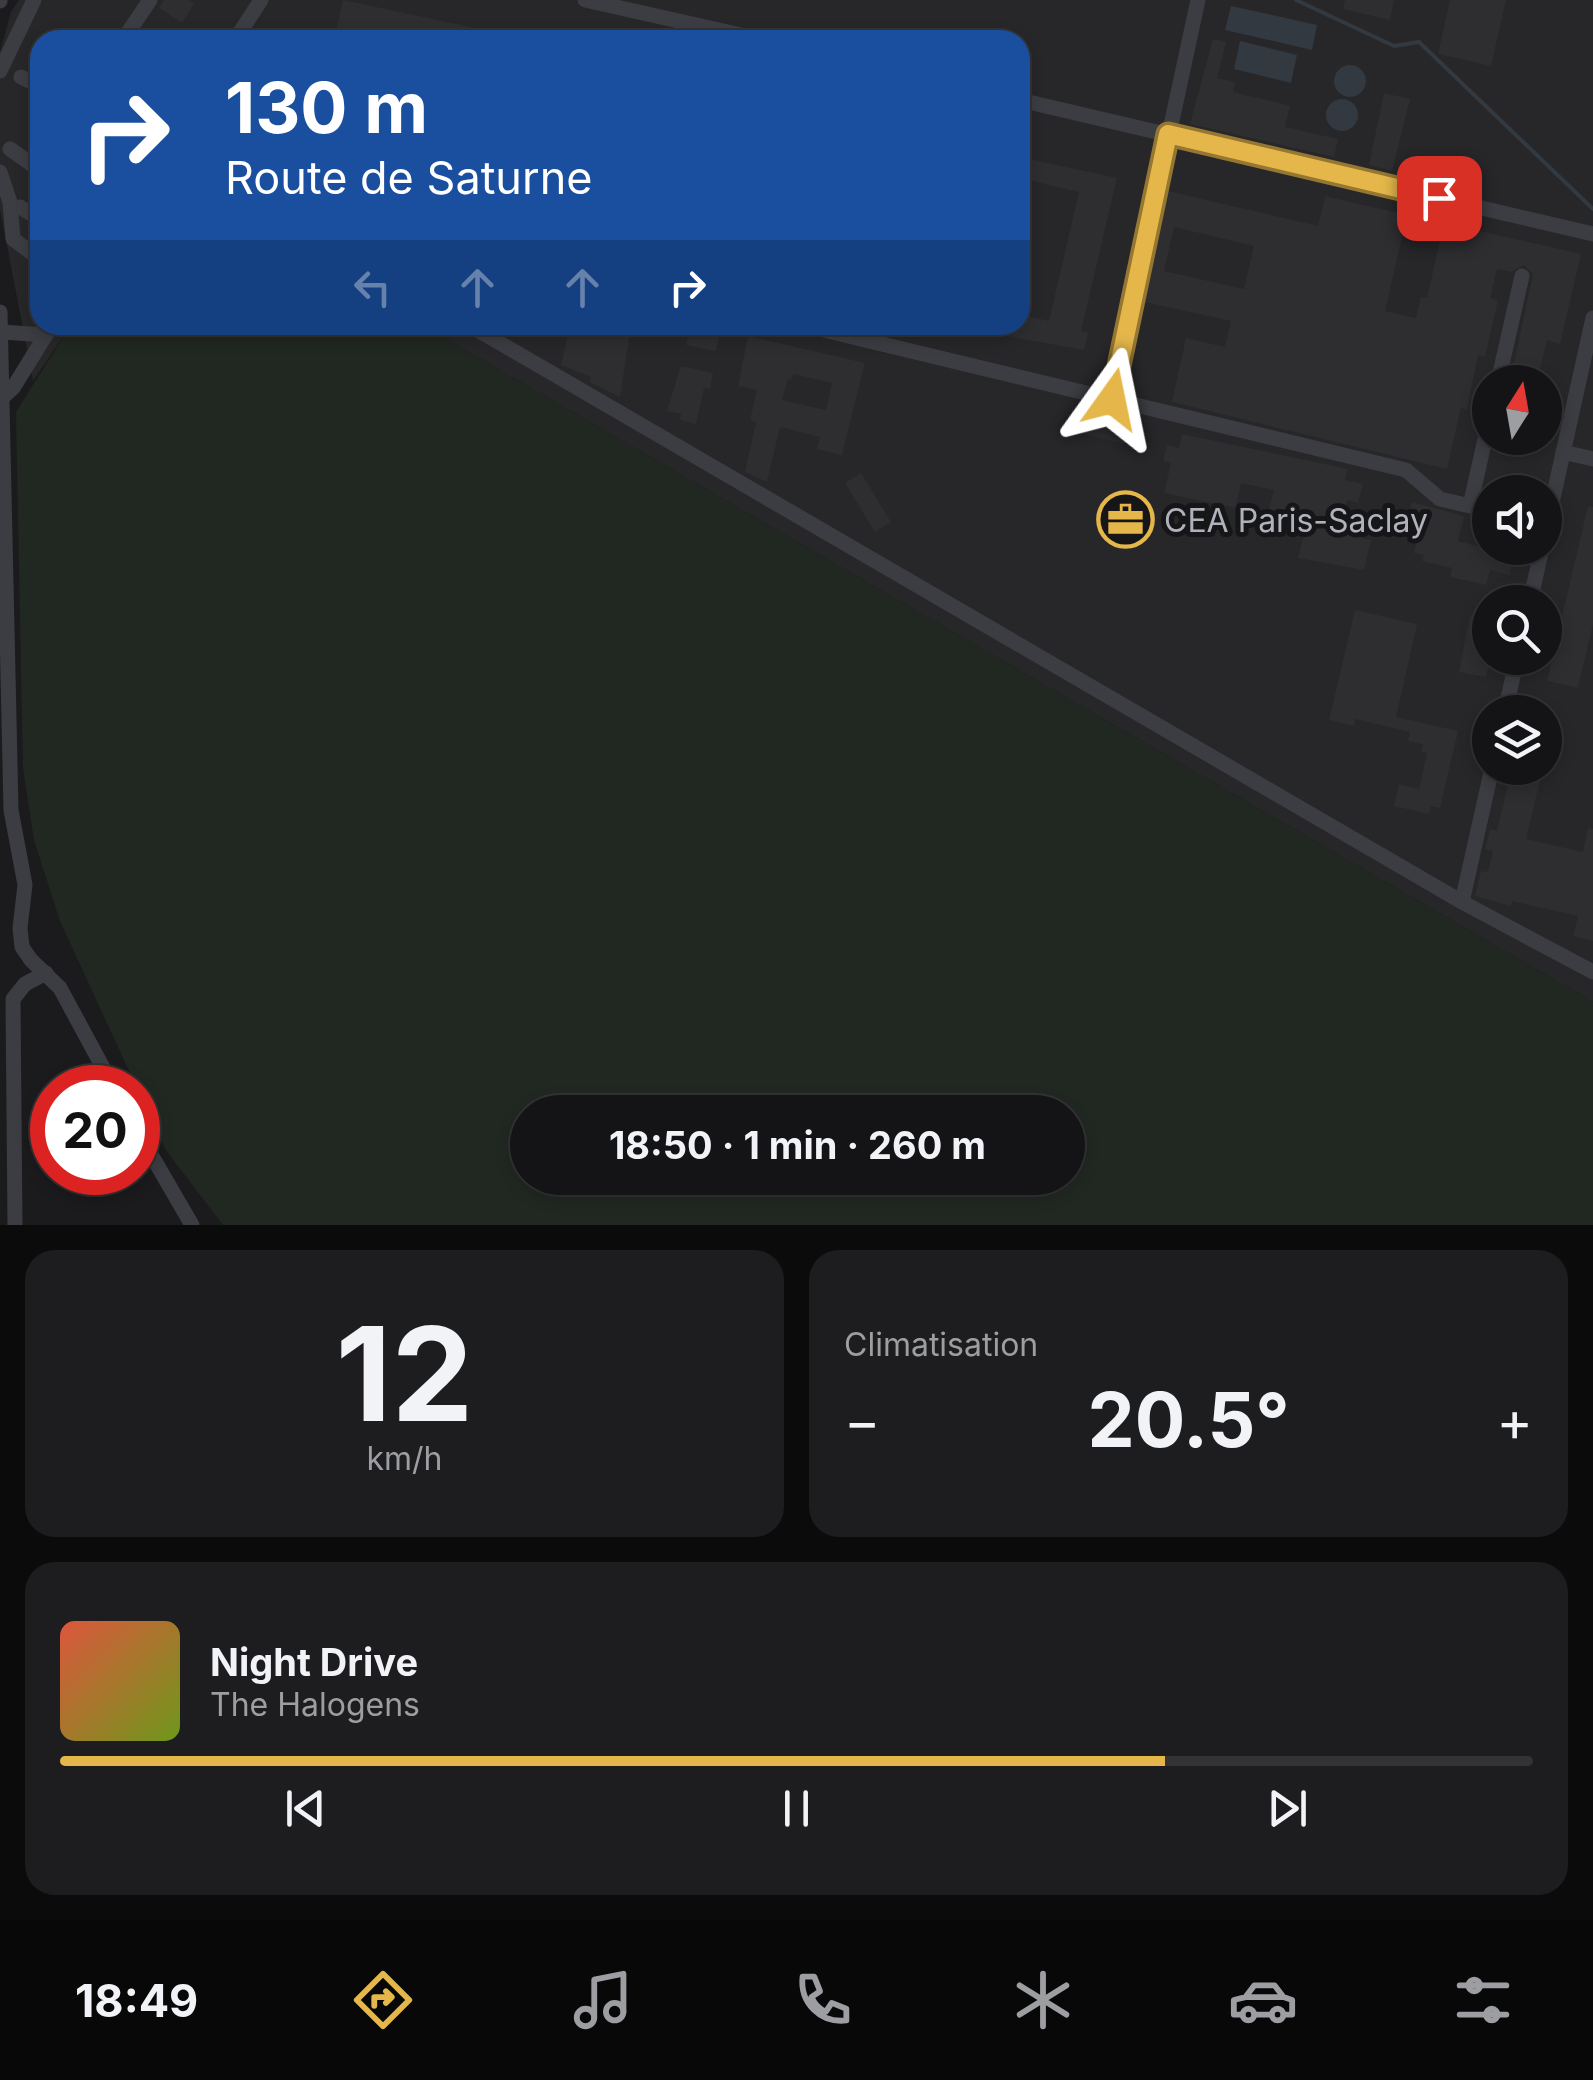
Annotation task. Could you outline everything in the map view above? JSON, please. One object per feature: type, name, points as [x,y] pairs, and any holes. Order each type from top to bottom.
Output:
[{"type":"street","points":[[0,71],[34,0]]},
{"type":"street","points":[[130,30],[150,0]]},
{"type":"street","points":[[241,30],[260,0]]},
{"type":"street","points":[[585,0],[718,30]]},
{"type":"street","points":[[1112,399],[1198,0]]},
{"type":"street","points":[[21,77],[30,81]]},
{"type":"street","points":[[1030,102],[1593,234]]},
{"type":"street","points":[[10,149],[30,163]]},
{"type":"street","points":[[0,172],[10,202],[13,239],[30,251]]},
{"type":"street","points":[[20,207],[30,213]]},
{"type":"street","points":[[1502,365],[1522,276]]},
{"type":"street","points":[[0,312],[11,810],[24,885],[22,946],[60,988],[102,1065]]},
{"type":"street","points":[[1558,475],[1593,318]]},
{"type":"street","points":[[2,332],[30,331]]},
{"type":"street","points":[[4,397],[46,335]]},
{"type":"street","points":[[486,335],[1462,902],[1593,972]]},
{"type":"street","points":[[845,335],[1406,470],[1440,499],[1470,506],[1481,455]]},
{"type":"street","points":[[1563,452],[1593,459]]},
{"type":"street","points":[[1462,902],[1488,785]]},
{"type":"street","points":[[15,1225],[13,999],[25,984],[46,973]]},
{"type":"street","points":[[160,1170],[192,1225]]},
{"type":"shaded area","name":"CEA Paris-Saclay","points":[[19,0],[1593,0],[1593,1002],[439,335],[1030,335],[1030,30],[30,30],[30,335],[64,335],[33,381],[0,209],[0,52],[11,12]]},
{"type":"shaded area","points":[[1231,6],[1317,25],[1312,50],[1225,30]]},
{"type":"shaded area","points":[[1240,41],[1297,55],[1291,83],[1234,69]]},
{"type":"shaded area","points":[[1350,65],[1361,70],[1366,81],[1361,92],[1350,97],[1339,92],[1334,81],[1339,70]]},
{"type":"shaded area","points":[[1342,99],[1353,104],[1358,115],[1353,126],[1342,131],[1331,126],[1326,115],[1331,104]]},
{"type":"shaded area","points":[[65,335],[439,335],[1593,1002],[1593,1225],[223,1225],[165,1149],[160,1138],[160,1065],[126,1065],[60,921],[34,840],[23,768],[16,412]]},
{"type":"building","points":[[164,0],[188,0],[194,4],[182,23],[159,8]]},
{"type":"building","points":[[343,0],[484,30],[336,30]]},
{"type":"building","points":[[1345,0],[1394,0],[1390,20],[1343,9]]},
{"type":"building","points":[[1450,0],[1506,0],[1491,66],[1438,54]]},
{"type":"building","points":[[1213,39],[1226,42],[1217,78],[1235,82],[1233,92],[1290,106],[1285,127],[1338,139],[1334,157],[1190,124]]},
{"type":"building","points":[[1384,93],[1410,99],[1392,171],[1369,165]]},
{"type":"building","points":[[1030,159],[1117,178],[1081,331],[1088,333],[1084,350],[1006,336],[1030,335],[1030,316],[1049,321],[1079,192],[1030,180]]},
{"type":"building","points":[[1168,191],[1318,226],[1325,196],[1407,215],[1385,311],[1416,318],[1421,297],[1427,298],[1444,223],[1581,254],[1560,344],[1547,340],[1541,365],[1514,365],[1533,274],[1524,265],[1511,272],[1497,269],[1490,298],[1498,300],[1485,357],[1478,355],[1476,365],[1472,365],[1467,410],[1461,408],[1447,469],[1172,402],[1186,338],[1225,347],[1231,321],[1144,302]],"holes":[[[1174,227],[1254,246],[1244,289],[1164,271]]]},
{"type":"building","points":[[568,335],[629,335],[620,397],[590,382],[591,377],[561,365]]},
{"type":"building","points":[[688,335],[720,335],[716,351],[686,345]]},
{"type":"building","points":[[748,336],[865,363],[842,455],[817,449],[820,437],[780,427],[767,482],[745,472],[756,422],[750,420],[757,390],[738,386]],"holes":[[[793,374],[832,383],[826,410],[782,400]]]},
{"type":"building","points":[[681,366],[713,373],[710,389],[704,388],[696,424],[667,411]]},
{"type":"building","points":[[1072,409],[1130,422],[1125,444],[1067,430]]},
{"type":"building","points":[[1182,434],[1348,469],[1345,480],[1363,484],[1358,503],[1347,500],[1339,533],[1371,540],[1364,570],[1298,558],[1306,527],[1267,518],[1274,490],[1241,483],[1236,508],[1164,493],[1171,463],[1163,461],[1167,445],[1179,448]]},
{"type":"building","points":[[861,473],[891,522],[875,532],[845,483]]},
{"type":"building","points":[[1412,502],[1464,516],[1458,541],[1472,545],[1472,565],[1511,565],[1510,575],[1490,570],[1486,585],[1450,577],[1452,568],[1422,561],[1424,555],[1414,553],[1417,540],[1404,537]]},
{"type":"building","points":[[1588,506],[1593,507],[1593,624],[1578,688],[1547,681],[1548,675],[1562,675],[1562,617]]},
{"type":"building","points":[[1355,610],[1417,624],[1396,717],[1458,731],[1440,808],[1431,806],[1429,814],[1394,806],[1399,784],[1419,789],[1427,753],[1421,752],[1423,744],[1408,741],[1410,732],[1355,719],[1354,726],[1329,720]]},
{"type":"building","points":[[1470,615],[1472,615],[1472,674],[1459,672]]},
{"type":"building","points":[[1508,785],[1539,785],[1526,839],[1583,852],[1588,828],[1593,829],[1593,941],[1573,936],[1578,916],[1475,896],[1481,871],[1488,872],[1493,851],[1485,849],[1490,829],[1497,831]]},
{"type":"waterway","points":[[1296,0],[1394,46],[1419,42],[1593,209]]},
{"type":"place","name":"CEA Paris-Saclay","points":[[1125,520]]},
{"type":"route","points":[[1112,399],[1168,134],[1439,198]]}]
